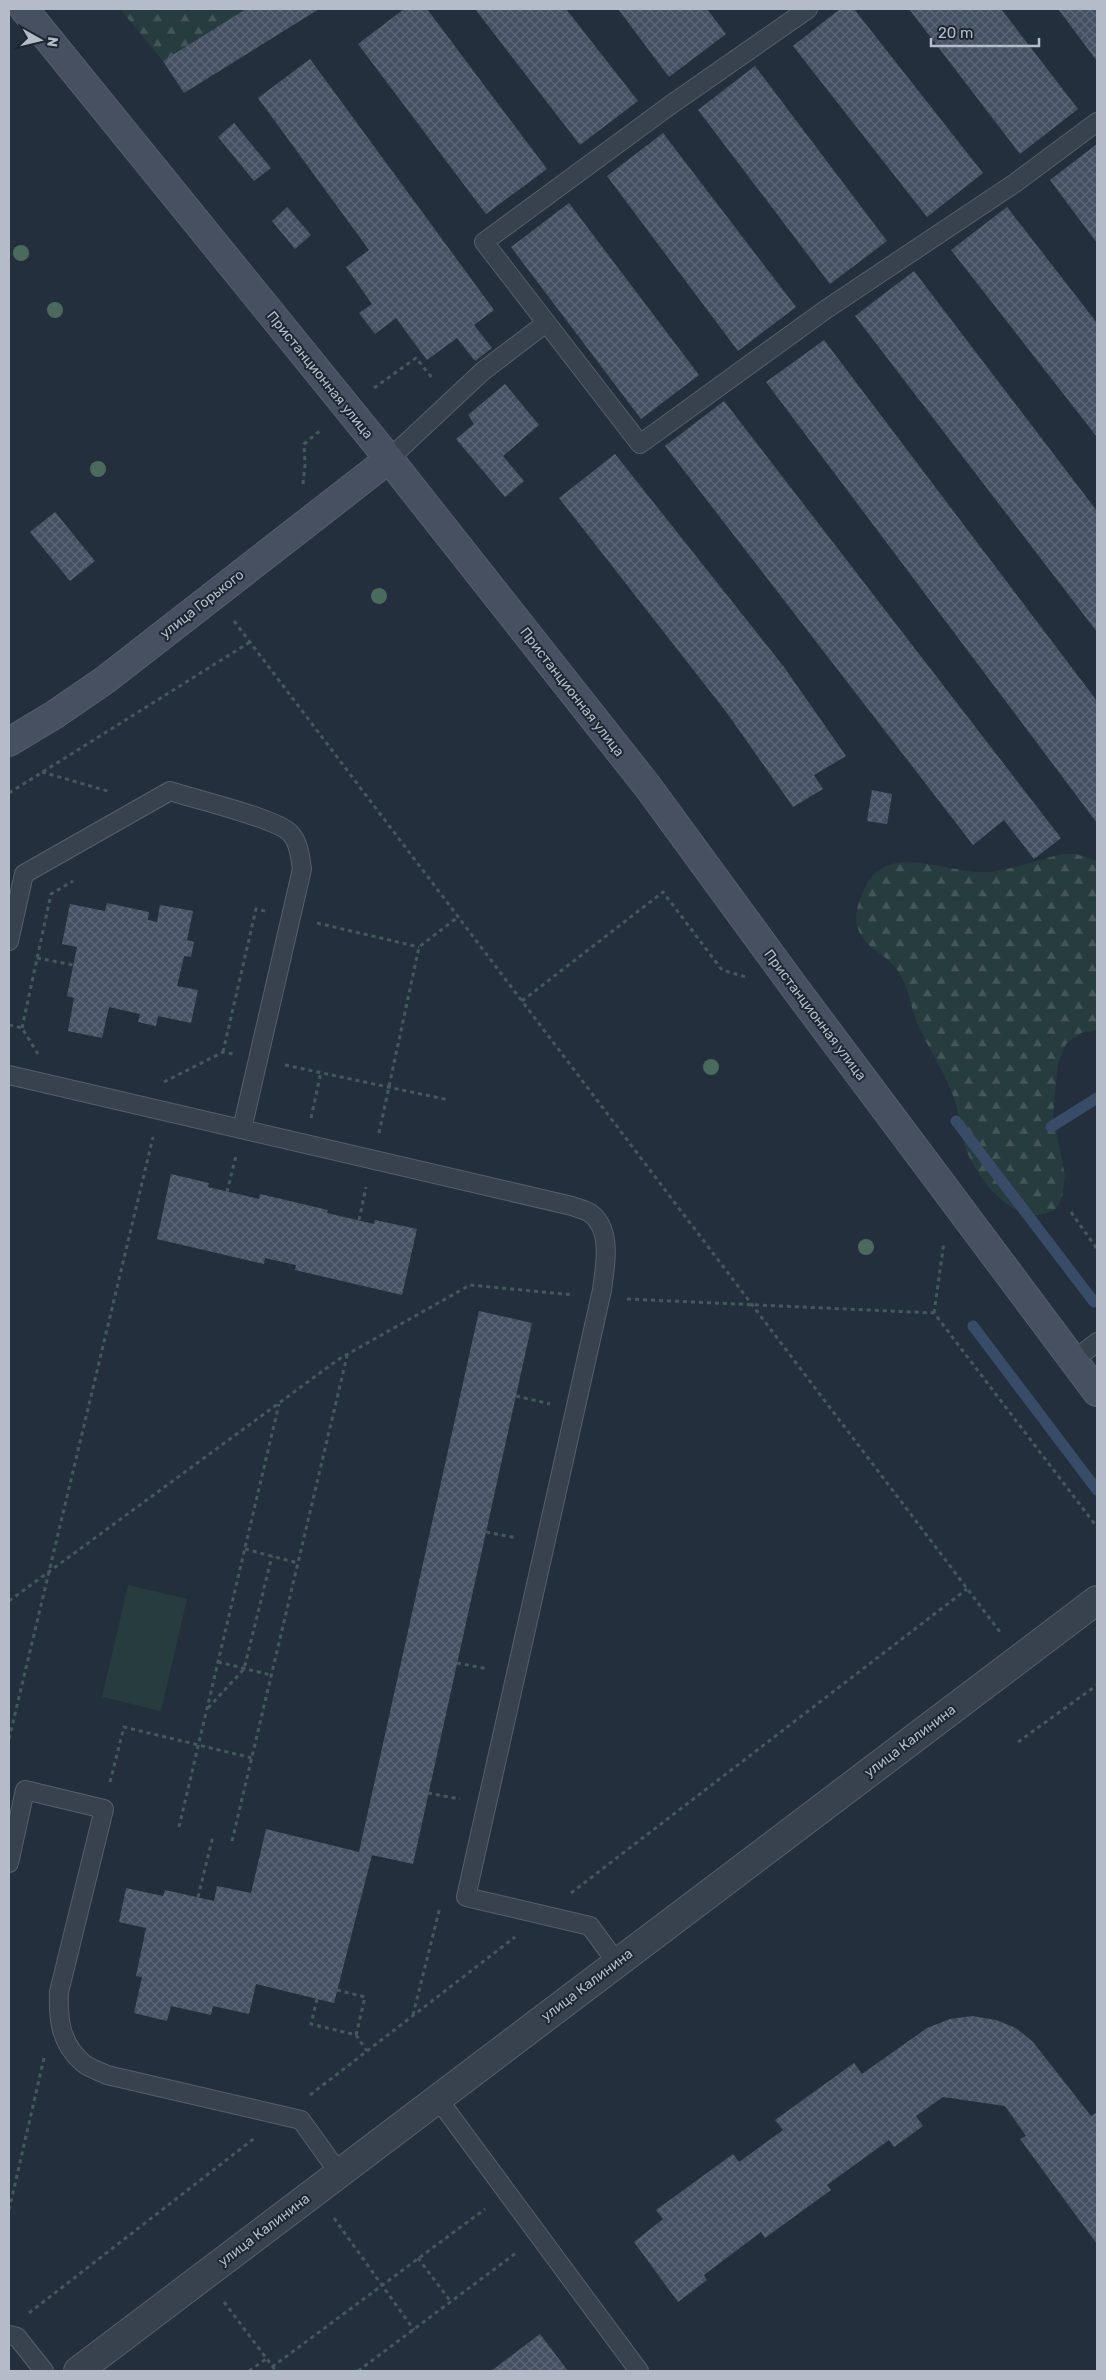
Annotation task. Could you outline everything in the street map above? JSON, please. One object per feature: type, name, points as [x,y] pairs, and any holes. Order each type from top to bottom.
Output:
[{"type":"main road","name":"Пристанционная улица","points":[[24,9],[389,459],[648,787],[795,988],[1097,1392]]},
{"type":"main road","name":"улица Горького","points":[[9,742],[54,715],[105,680],[389,459]]},
{"type":"street","name":"улица Калинина","points":[[78,2371],[1097,1600]]},
{"type":"lane","points":[[808,9],[669,106],[484,242],[640,444],[826,310],[1014,183],[1097,122]]},
{"type":"lane","points":[[389,459],[483,371],[546,323]]},
{"type":"lane","points":[[9,941],[24,874],[170,791],[272,822],[290,833],[298,848],[302,869],[242,1129]]},
{"type":"lane","points":[[9,1075],[572,1206],[591,1214],[601,1227],[605,1243],[606,1264],[602,1290],[466,1897],[590,1926],[617,1963]]},
{"type":"lane","points":[[1074,1360],[1097,1342]]},
{"type":"lane","points":[[9,1863],[25,1790],[104,1810],[59,1992],[58,2020],[68,2045],[83,2063],[107,2075],[301,2120],[339,2173]]},
{"type":"lane","points":[[438,2098],[639,2371]]},
{"type":"lane","points":[[9,2335],[17,2337],[44,2371]]},
{"type":"path","points":[[322,510],[302,487],[305,466],[304,444],[346,408],[416,358],[451,400]]},
{"type":"path","points":[[241,614],[233,620],[1020,1658]]},
{"type":"path","points":[[9,793],[250,642]]},
{"type":"path","points":[[42,772],[150,803]]},
{"type":"path","points":[[22,1028],[51,894],[76,879]]},
{"type":"path","points":[[522,1001],[663,892],[722,970]]},
{"type":"path","points":[[373,1160],[419,947],[458,917]]},
{"type":"path","points":[[37,958],[73,965]]},
{"type":"path","points":[[9,1025],[22,1028],[43,1061]]},
{"type":"path","points":[[163,1083],[223,1052],[449,1100]]},
{"type":"path","points":[[306,1144],[321,1072]]},
{"type":"path","points":[[9,1739],[160,1110]]},
{"type":"path","points":[[227,1192],[237,1152]]},
{"type":"path","points":[[359,1220],[367,1181]]},
{"type":"path","points":[[1070,1212],[1097,1249]]},
{"type":"path","points":[[232,1841],[347,1355]]},
{"type":"path","points":[[516,1396],[554,1405]]},
{"type":"path","points":[[179,1827],[279,1404]]},
{"type":"path","points":[[486,1532],[524,1539]]},
{"type":"path","points":[[244,1549],[298,1563]]},
{"type":"path","points":[[207,1709],[244,1669],[272,1556]]},
{"type":"path","points":[[24,2316],[968,1589]]},
{"type":"path","points":[[218,1662],[272,1675]]},
{"type":"path","points":[[457,1663],[494,1670]]},
{"type":"path","points":[[1018,1742],[1097,1685]]},
{"type":"path","points":[[104,1810],[124,1726],[252,1758]]},
{"type":"path","points":[[428,1793],[464,1800]]},
{"type":"path","points":[[198,1897],[213,1836]]},
{"type":"path","points":[[413,2016],[441,1902]]},
{"type":"path","points":[[337,1990],[365,1997],[356,2035]]},
{"type":"path","points":[[317,1999],[311,2024],[356,2035],[368,2051]]},
{"type":"path","points":[[9,2210],[46,2049]]},
{"type":"path","points":[[315,2191],[414,2330]]},
{"type":"path","points":[[272,2367],[485,2209]]},
{"type":"path","points":[[358,2371],[516,2253]]},
{"type":"path","points":[[418,2258],[451,2302]]},
{"type":"path","points":[[205,2275],[276,2371]]},
{"type":"path","points":[[249,2371],[266,2359]]},
{"type":"green space","points":[[120,9],[246,9],[163,61]]},
{"type":"green space","points":[[1062,854],[1076,854],[1097,861],[1097,1030],[1081,1033],[1066,1044],[1058,1063],[1053,1115],[1065,1176],[1062,1197],[1055,1210],[1036,1215],[1024,1213],[1002,1200],[991,1190],[968,1155],[952,1093],[918,1025],[904,982],[894,966],[863,939],[857,925],[856,914],[868,882],[879,870],[892,864],[907,862],[974,872],[989,872],[1017,867]]},
{"type":"green space","points":[[128,1585],[187,1599],[161,1711],[102,1697]]},
{"type":"building","points":[[246,9],[319,9],[184,93],[163,61]]},
{"type":"building","points":[[404,9],[427,9],[547,169],[486,214],[358,44]]},
{"type":"building","points":[[475,9],[566,9],[638,101],[580,145]]},
{"type":"building","points":[[618,9],[707,9],[726,34],[669,77]]},
{"type":"building","points":[[840,9],[854,9],[983,173],[927,217],[793,46]]},
{"type":"building","points":[[909,9],[1001,9],[1078,109],[1020,154]]},
{"type":"building","points":[[1058,9],[1097,9],[1097,61]]},
{"type":"building","points":[[310,59],[494,310],[474,325],[492,348],[475,361],[457,338],[427,360],[396,318],[375,334],[359,313],[372,304],[346,267],[369,250],[258,98]]},
{"type":"building","points":[[755,66],[887,241],[830,284],[698,110]]},
{"type":"building","points":[[234,123],[271,168],[254,181],[218,137]]},
{"type":"building","points":[[663,133],[796,307],[738,351],[607,176]]},
{"type":"building","points":[[1097,144],[1097,243],[1050,180]]},
{"type":"building","points":[[569,203],[699,375],[641,419],[511,247]]},
{"type":"building","points":[[287,207],[311,235],[295,249],[272,221]]},
{"type":"building","points":[[1007,207],[1097,323],[1097,437],[951,250]]},
{"type":"building","points":[[914,271],[1097,511],[1097,632],[855,316]]},
{"type":"building","points":[[824,340],[1097,701],[1097,823],[766,382]]},
{"type":"building","points":[[505,384],[539,425],[503,456],[524,481],[505,497],[456,439],[474,424],[468,415]]},
{"type":"building","points":[[724,401],[1061,838],[1034,859],[1004,820],[973,845],[665,446]]},
{"type":"building","points":[[615,454],[784,667],[846,756],[814,775],[823,789],[793,807],[727,713],[559,498]]},
{"type":"building","points":[[55,512],[95,561],[70,581],[30,532]]},
{"type":"building","points":[[872,790],[892,794],[887,824],[867,821]]},
{"type":"building","points":[[107,903],[149,912],[148,920],[157,922],[160,905],[193,911],[187,940],[194,942],[191,957],[184,956],[177,986],[198,990],[191,1023],[158,1016],[156,1026],[138,1022],[140,1014],[109,1007],[102,1038],[68,1031],[74,998],[67,996],[77,947],[62,944],[70,904],[105,911]]},
{"type":"building","points":[[171,1174],[209,1183],[208,1187],[259,1199],[260,1194],[328,1210],[327,1213],[374,1224],[375,1220],[417,1229],[402,1295],[295,1270],[296,1265],[265,1258],[264,1264],[157,1239]]},
{"type":"building","points":[[479,1311],[532,1323],[413,1864],[372,1855],[334,2003],[256,1984],[249,2014],[213,2006],[211,2015],[171,2006],[167,2021],[134,2013],[142,1977],[136,1976],[146,1928],[119,1922],[126,1888],[163,1896],[165,1890],[214,1901],[217,1886],[251,1893],[266,1829],[359,1852]]},
{"type":"building","points":[[972,2016],[996,2020],[1016,2028],[1033,2042],[1091,2116],[1097,2112],[1097,2244],[1020,2139],[1026,2136],[1005,2106],[943,2097],[916,2116],[923,2126],[894,2147],[889,2140],[827,2185],[831,2190],[765,2238],[761,2232],[704,2275],[707,2280],[678,2302],[634,2242],[663,2219],[656,2210],[733,2154],[739,2162],[783,2130],[775,2120],[854,2063],[862,2074],[927,2028],[950,2019]]},
{"type":"building","points":[[540,2334],[568,2371],[491,2371]]},
{"type":"waterway","points":[[1051,1127],[1097,1098]]},
{"type":"waterway","points":[[956,1121],[1094,1302]]},
{"type":"waterway","points":[[973,1326],[1097,1490]]}]
